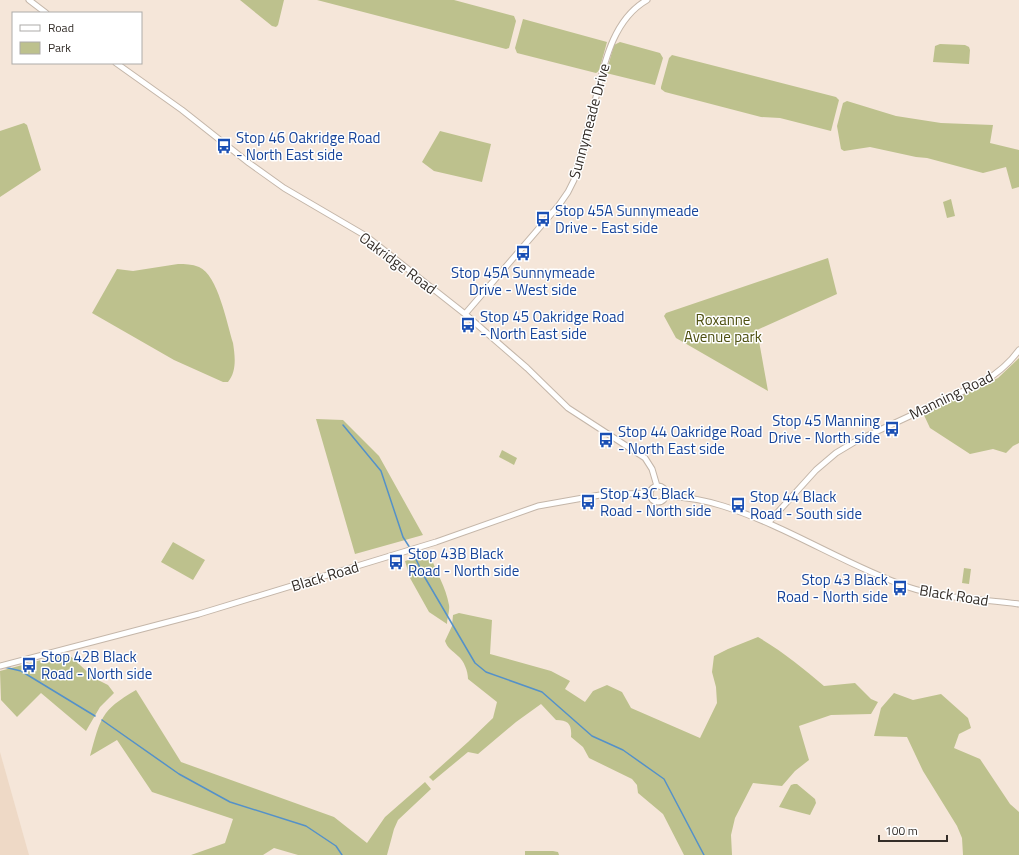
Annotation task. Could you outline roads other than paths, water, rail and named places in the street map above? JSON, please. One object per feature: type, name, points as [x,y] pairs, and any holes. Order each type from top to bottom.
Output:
[{"type":"street","points":[[29,0],[45,12]]},
{"type":"street","name":"Sunnymeade Drive","points":[[465,314],[568,192],[574,180],[608,51],[621,26],[632,11],[647,0]]},
{"type":"street","name":"Oakridge Road","points":[[117,64],[182,110],[249,163],[284,188],[366,236],[465,314],[527,368],[568,408],[645,458],[652,469],[657,486]]},
{"type":"street","name":"Manning Road","points":[[768,523],[816,470],[836,453],[856,441],[984,382],[1010,362],[1019,350]]},
{"type":"street","points":[[661,486],[665,490],[666,496],[664,500],[655,502],[651,499],[650,494],[653,487],[661,486]]},
{"type":"street","name":"Black Road","points":[[3,665],[199,614],[410,550],[538,506],[600,495],[650,494]]},
{"type":"street","name":"Black Road","points":[[666,496],[689,498],[722,506],[768,523],[875,574],[910,587],[951,596],[1019,604]]},
{"type":"waterway","points":[[343,425],[381,471],[403,537],[410,548]]},
{"type":"waterway","points":[[412,551],[424,576],[475,663],[486,672],[542,692],[592,736],[623,750],[664,779],[704,855]]},
{"type":"waterway","points":[[4,667],[21,671],[95,716]]},
{"type":"waterway","points":[[102,720],[179,774],[230,802],[306,826],[336,846],[342,855]]},
{"type":"place","name":"Stop 46 Oakridge Road - North East side","points":[[224,146]]},
{"type":"place","name":"Stop 45A Sunnymeade Drive - East side","points":[[543,219]]},
{"type":"place","name":"Stop 45A Sunnymeade Drive - West side","points":[[523,253]]},
{"type":"place","name":"Stop 45 Oakridge Road - North East side","points":[[468,325]]},
{"type":"place","name":"Stop 45 Manning Drive - North side","points":[[892,429]]},
{"type":"place","name":"Stop 44 Oakridge Road - North East side","points":[[606,440]]},
{"type":"place","name":"Stop 43C Black Road - North side","points":[[588,502]]},
{"type":"place","name":"Stop 44 Black Road - South side","points":[[738,505]]},
{"type":"place","name":"Stop 43B Black Road - North side","points":[[396,562]]},
{"type":"place","name":"Stop 43 Black Road - North side","points":[[900,588]]},
{"type":"place","name":"Stop 42B Black Road - North side","points":[[29,665]]},
{"type":"park label","name":"Roxanne Avenue park","points":[[723,328]]}]
